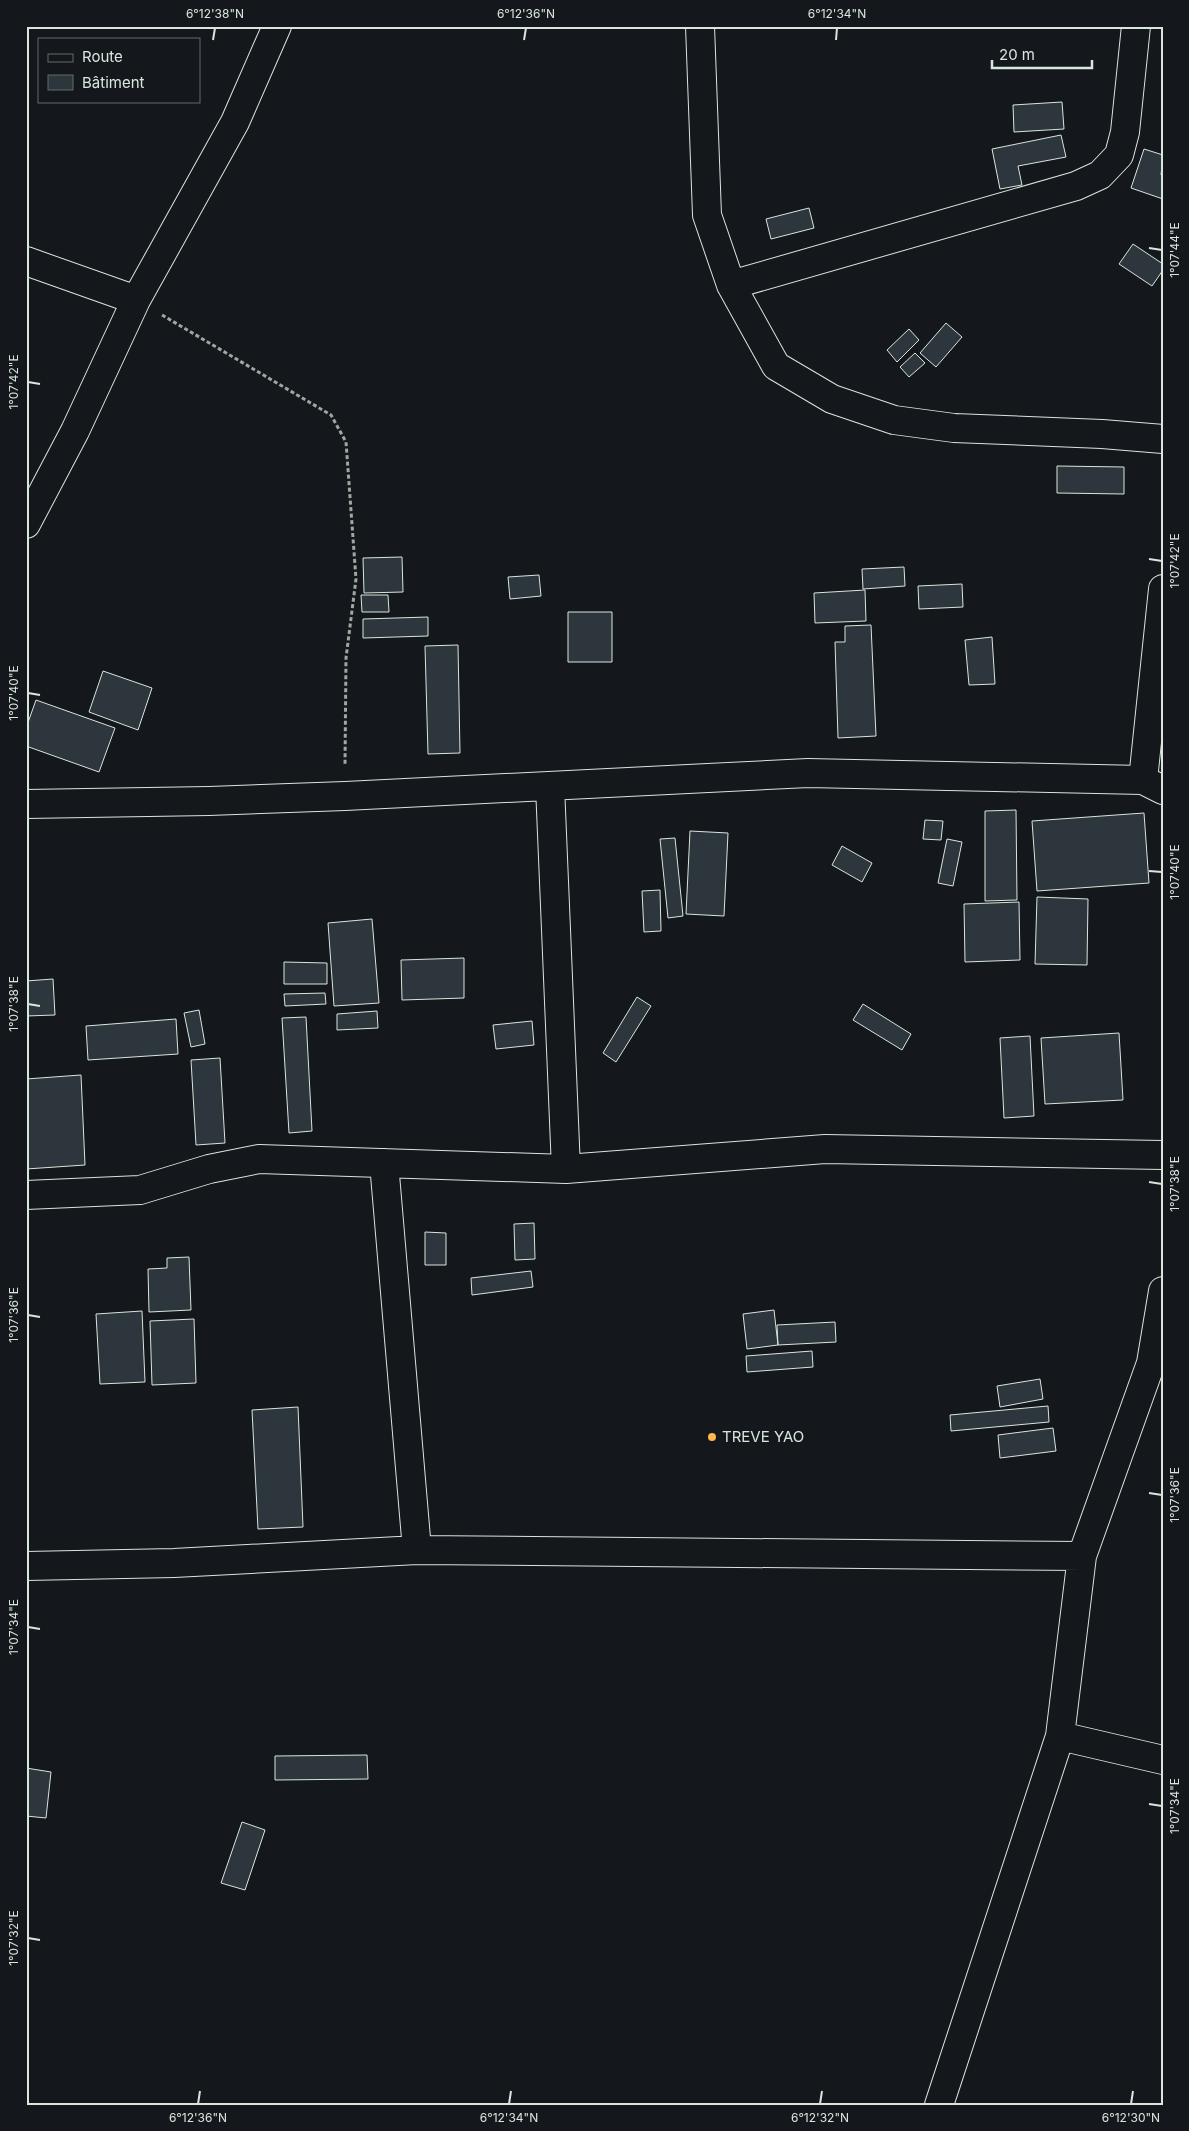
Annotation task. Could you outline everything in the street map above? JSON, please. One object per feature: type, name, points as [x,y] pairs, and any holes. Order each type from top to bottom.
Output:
[{"type":"street","points":[[26,524],[75,431],[136,300],[235,122],[276,26]]},
{"type":"street","points":[[700,26],[707,215],[731,285],[776,366],[832,399],[894,420],[954,428],[1102,434],[1163,440]]},
{"type":"street","points":[[731,285],[1076,186],[1100,175],[1119,155],[1124,132],[1136,26]]},
{"type":"street","points":[[26,261],[136,300]]},
{"type":"street","points":[[26,804],[209,801],[345,796],[808,773],[1153,785],[1163,589]]},
{"type":"street","points":[[550,786],[566,1169]]},
{"type":"street","points":[[26,1195],[140,1190],[208,1168],[259,1159],[566,1169],[825,1148],[1163,1155]]},
{"type":"street","points":[[384,1163],[418,1550]]},
{"type":"street","points":[[939,2105],[1060,1736],[1082,1556],[1157,1364],[1163,1291]]},
{"type":"street","points":[[26,1566],[174,1563],[418,1550],[1082,1556]]},
{"type":"street","points":[[1060,1736],[1163,1760]]},
{"type":"path","points":[[136,300],[331,415],[346,442],[356,579],[346,658],[345,796]]},
{"type":"building","points":[[1062,102],[1064,129],[1014,132],[1013,105]]},
{"type":"building","points":[[1061,135],[1066,157],[1018,166],[1022,185],[1000,189],[992,149]]},
{"type":"building","points":[[1144,149],[1163,155],[1161,175],[1163,176],[1163,199],[1131,188]]},
{"type":"building","points":[[809,208],[814,228],[771,239],[766,219]]},
{"type":"building","points":[[1133,244],[1163,264],[1163,270],[1152,286],[1119,264]]},
{"type":"building","points":[[946,323],[962,337],[936,367],[920,353]]},
{"type":"building","points":[[909,329],[919,340],[897,362],[887,350]]},
{"type":"building","points":[[915,353],[925,363],[909,377],[900,367]]},
{"type":"building","points":[[1057,466],[1124,467],[1124,494],[1057,493]]},
{"type":"building","points":[[402,557],[403,592],[364,593],[363,558]]},
{"type":"building","points":[[904,567],[905,586],[863,589],[862,569]]},
{"type":"building","points":[[539,575],[541,596],[510,599],[508,577]]},
{"type":"building","points":[[962,584],[963,607],[919,609],[918,586]]},
{"type":"building","points":[[865,590],[866,621],[815,623],[814,593]]},
{"type":"building","points":[[361,595],[388,595],[389,612],[362,612]]},
{"type":"building","points":[[568,612],[612,612],[612,662],[568,662]]},
{"type":"building","points":[[428,617],[428,636],[363,638],[363,619]]},
{"type":"building","points":[[871,625],[876,736],[838,738],[835,642],[845,642],[845,626]]},
{"type":"building","points":[[992,637],[995,684],[969,685],[965,640]]},
{"type":"building","points":[[458,645],[460,753],[428,754],[425,646]]},
{"type":"building","points":[[103,671],[152,688],[138,730],[89,712]]},
{"type":"building","points":[[36,700],[115,728],[99,772],[26,746],[26,728]]},
{"type":"building","points":[[1016,810],[1017,900],[985,901],[985,811]]},
{"type":"building","points":[[1144,813],[1149,883],[1037,891],[1032,821]]},
{"type":"building","points":[[925,820],[943,821],[941,840],[923,839]]},
{"type":"building","points":[[690,831],[728,833],[724,916],[686,914]]},
{"type":"building","points":[[675,838],[683,916],[668,918],[660,839]]},
{"type":"building","points":[[947,839],[962,842],[953,886],[938,883]]},
{"type":"building","points":[[842,846],[872,863],[862,882],[832,865]]},
{"type":"building","points":[[660,890],[661,931],[644,932],[642,891]]},
{"type":"building","points":[[1037,897],[1088,899],[1087,965],[1035,964]]},
{"type":"building","points":[[1019,902],[1020,960],[965,962],[964,904]]},
{"type":"building","points":[[372,919],[379,1003],[334,1006],[328,923]]},
{"type":"building","points":[[464,958],[464,998],[402,1000],[401,960]]},
{"type":"building","points":[[284,962],[327,963],[327,984],[284,984]]},
{"type":"building","points":[[53,979],[55,1015],[26,1016],[26,981]]},
{"type":"building","points":[[325,993],[326,1004],[285,1006],[284,994]]},
{"type":"building","points":[[637,997],[651,1006],[616,1062],[603,1053]]},
{"type":"building","points":[[863,1004],[911,1034],[902,1050],[853,1020]]},
{"type":"building","points":[[199,1010],[205,1044],[191,1047],[184,1013]]},
{"type":"building","points":[[377,1011],[378,1028],[337,1030],[337,1014]]},
{"type":"building","points":[[306,1017],[312,1131],[289,1133],[282,1018]]},
{"type":"building","points":[[176,1019],[178,1054],[88,1060],[86,1026]]},
{"type":"building","points":[[532,1021],[534,1045],[496,1049],[493,1025]]},
{"type":"building","points":[[1119,1033],[1123,1100],[1045,1104],[1041,1038]]},
{"type":"building","points":[[1030,1036],[1034,1116],[1004,1118],[1000,1038]]},
{"type":"building","points":[[220,1058],[225,1143],[196,1145],[191,1060]]},
{"type":"building","points":[[81,1075],[85,1165],[26,1169],[26,1079]]},
{"type":"building","points":[[534,1223],[535,1259],[515,1260],[514,1224]]},
{"type":"building","points":[[425,1232],[446,1233],[446,1265],[425,1265]]},
{"type":"building","points":[[189,1257],[191,1310],[149,1312],[148,1269],[167,1268],[167,1258]]},
{"type":"building","points":[[531,1271],[533,1287],[472,1295],[471,1278]]},
{"type":"building","points":[[774,1310],[778,1345],[747,1349],[743,1314]]},
{"type":"building","points":[[142,1311],[145,1382],[100,1384],[96,1314]]},
{"type":"building","points":[[194,1319],[196,1383],[152,1385],[150,1321]]},
{"type":"building","points":[[835,1322],[836,1342],[778,1345],[777,1325]]},
{"type":"building","points":[[812,1351],[813,1367],[747,1372],[746,1356]]},
{"type":"building","points":[[1040,1379],[1043,1399],[1000,1407],[997,1386]]},
{"type":"building","points":[[1048,1406],[1049,1422],[951,1431],[950,1415]]},
{"type":"building","points":[[298,1407],[303,1527],[258,1529],[252,1410]]},
{"type":"building","points":[[1053,1428],[1056,1451],[1000,1458],[998,1435]]},
{"type":"building","points":[[367,1755],[368,1779],[275,1780],[275,1756]]},
{"type":"building","points":[[26,1768],[51,1772],[46,1818],[26,1816]]},
{"type":"building","points":[[242,1822],[265,1830],[245,1890],[221,1883]]},
{"type":"place","name":"TREVE YAO","points":[[712,1437]]}]
